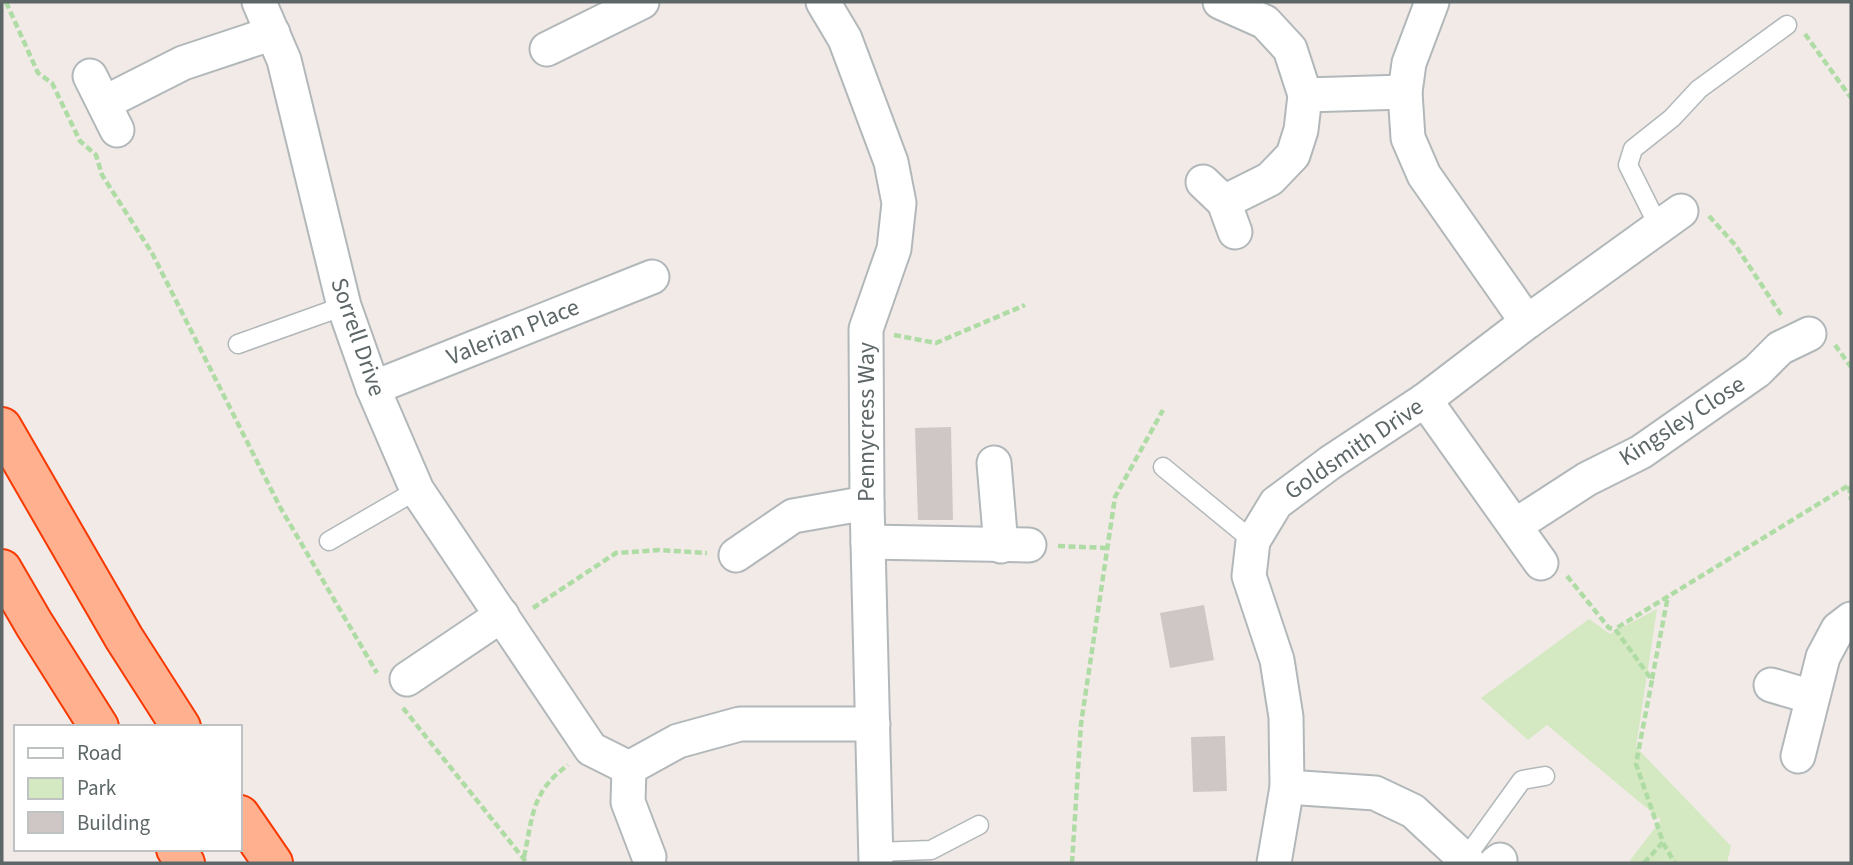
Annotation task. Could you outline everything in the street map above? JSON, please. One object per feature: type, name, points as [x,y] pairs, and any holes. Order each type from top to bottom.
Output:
[{"type":"highway","points":[[2,427],[124,638],[180,725]]},
{"type":"highway","points":[[2,569],[98,725]]},
{"type":"highway","points":[[242,818],[273,863]]},
{"type":"street","name":"Sorrell Drive","points":[[259,2],[284,60],[344,306],[373,388],[417,490],[591,749],[629,768]]},
{"type":"street","points":[[547,50],[642,2]]},
{"type":"street","name":"Pennycress Way","points":[[823,2],[849,51],[891,162],[899,203],[894,248],[866,329],[867,503],[876,858]]},
{"type":"street","points":[[1220,2],[1265,22],[1290,48],[1306,95],[1301,130],[1293,155],[1270,179],[1221,205]]},
{"type":"street","points":[[1432,2],[1409,63],[1405,92],[1408,138],[1424,175],[1527,322]]},
{"type":"street","points":[[104,103],[183,63],[273,33]]},
{"type":"street","points":[[1306,95],[1405,92]]},
{"type":"street","name":"Goldsmith Drive","points":[[1274,863],[1287,788],[1286,717],[1277,660],[1249,576],[1253,541],[1276,502],[1425,400],[1527,322],[1670,220]]},
{"type":"street","name":"Valerian Place","points":[[373,388],[652,277]]},
{"type":"street","name":"Kingsley Close","points":[[1516,525],[1587,479],[1641,452],[1756,371],[1780,348],[1807,330]]},
{"type":"street","points":[[1425,400],[1541,563]]},
{"type":"street","points":[[868,542],[1015,545],[994,463]]},
{"type":"street","points":[[736,555],[793,516],[867,503]]},
{"type":"street","points":[[1798,756],[1823,657],[1838,629],[1851,619]]},
{"type":"street","points":[[395,687],[505,620]]},
{"type":"street","points":[[1771,685],[1812,697]]},
{"type":"street","points":[[649,857],[628,802],[629,768],[678,741],[740,724],[873,724]]},
{"type":"street","points":[[1287,788],[1375,793],[1413,811],[1483,861]]},
{"type":"lane","points":[[1670,220],[1628,166],[1633,149],[1672,118],[1699,89],[1787,25]]},
{"type":"lane","points":[[238,344],[344,306]]},
{"type":"lane","points":[[1163,467],[1253,541]]},
{"type":"lane","points":[[328,541],[417,490]]},
{"type":"lane","points":[[1483,861],[1522,780],[1545,776]]},
{"type":"lane","points":[[876,858],[931,850],[979,825]]},
{"type":"path","points":[[6,2],[38,73],[52,83],[80,141],[96,155],[102,174],[152,253],[280,507],[395,687],[525,861]]},
{"type":"path","points":[[1787,25],[1808,35],[1851,98]]},
{"type":"path","points":[[1670,220],[1696,200],[1807,330],[1850,363]]},
{"type":"path","points":[[866,329],[936,343],[1025,305]]},
{"type":"path","points":[[1072,863],[1081,724],[1115,497],[1163,410]]},
{"type":"path","points":[[1541,563],[1556,562],[1609,628],[1615,629],[1850,485],[1851,500]]},
{"type":"path","points":[[1015,545],[1107,548]]},
{"type":"path","points":[[505,620],[616,553],[659,550],[736,555]]},
{"type":"path","points":[[1668,596],[1636,764],[1663,842],[1675,863]]},
{"type":"path","points":[[1615,629],[1652,680]]},
{"type":"path","points":[[525,861],[536,798],[551,777],[591,749]]},
{"type":"path","points":[[1644,863],[1663,842]]},
{"type":"green space","points":[[1657,609],[1636,747],[1731,846],[1727,863],[1628,863],[1661,820],[1547,725],[1528,740],[1481,698],[1589,619],[1610,634]]},
{"type":"building","points":[[951,427],[953,520],[918,520],[915,428]]},
{"type":"building","points":[[1204,605],[1214,660],[1170,668],[1160,613]]},
{"type":"building","points":[[1225,736],[1227,791],[1193,792],[1191,737]]}]
